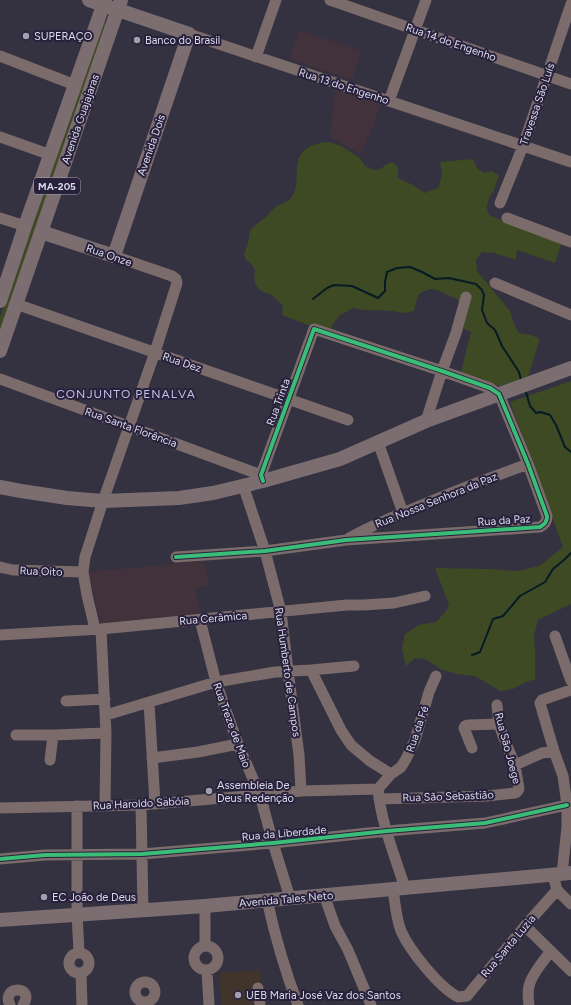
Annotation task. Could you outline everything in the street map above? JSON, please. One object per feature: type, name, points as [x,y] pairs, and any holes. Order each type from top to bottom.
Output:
[{"type":"main road","name":"Rua 13 do Engenho","points":[[89,0],[119,5],[189,34]]},
{"type":"main road","name":"Avenida Guajajaras","points":[[0,300],[104,2]]},
{"type":"main road","name":"Avenida Guajajaras","points":[[0,351],[119,5]]},
{"type":"main road","name":"Avenida Dois","points":[[114,256],[189,34]]},
{"type":"main road","name":"Rua Onze","points":[[41,232],[114,256]]},
{"type":"main road","points":[[0,487],[21,492],[103,501],[179,498],[243,486],[262,478],[340,459],[426,421],[571,368]]},
{"type":"main road","points":[[0,477],[18,487],[36,494]]},
{"type":"main road","name":"Avenida Tales Neto","points":[[0,920],[205,906],[562,874]]},
{"type":"street","points":[[256,57],[276,0]]},
{"type":"street","name":"Rua 14 do Engenho","points":[[330,0],[571,84]]},
{"type":"street","points":[[389,101],[426,0]]},
{"type":"street","points":[[567,0],[571,3]]},
{"type":"street","name":"Travessa São Luís","points":[[500,203],[522,146],[571,3]]},
{"type":"street","name":"Rua 13 do Engenho","points":[[189,34],[571,162]]},
{"type":"street","points":[[0,56],[75,84]]},
{"type":"street","points":[[0,137],[51,155]]},
{"type":"street","points":[[0,218],[25,226]]},
{"type":"street","points":[[507,218],[571,242]]},
{"type":"street","name":"Rua Onze","points":[[114,256],[172,276],[176,279],[177,283],[155,352]]},
{"type":"street","points":[[495,283],[571,315]]},
{"type":"street","points":[[426,421],[456,333],[466,297]]},
{"type":"street","name":"Rua Dez","points":[[16,304],[348,420]]},
{"type":"street","name":"Rua Trinta","points":[[262,478],[288,399],[314,329],[442,371]]},
{"type":"street","points":[[105,805],[105,699],[98,629],[87,595],[83,572],[85,557],[103,501],[155,352]]},
{"type":"street","points":[[442,371],[490,388],[499,394]]},
{"type":"street","name":"Rua Santa Florência","points":[[0,379],[129,426],[262,478]]},
{"type":"street","name":"Rua da Paz","points":[[176,557],[265,552],[346,540],[540,527],[547,520],[547,516],[528,464],[499,394]]},
{"type":"street","points":[[378,442],[403,513]]},
{"type":"street","name":"Rua Nossa Senhora da Paz","points":[[346,540],[364,530],[471,484],[528,464]]},
{"type":"street","name":"Rua Humberto de Campos","points":[[243,486],[265,552],[281,612],[298,748],[301,791]]},
{"type":"street","name":"Rua Oito","points":[[0,567],[13,570],[83,572]]},
{"type":"street","points":[[0,571],[13,570]]},
{"type":"street","name":"Rua Cerâmica","points":[[0,635],[98,629],[347,605],[394,603],[426,596]]},
{"type":"street","name":"Rua Treze de Maio","points":[[200,620],[216,682],[238,744],[260,795],[290,898]]},
{"type":"street","points":[[555,636],[571,682]]},
{"type":"street","points":[[106,715],[216,682],[275,672],[354,666]]},
{"type":"street","points":[[310,670],[338,725],[351,745],[370,761],[390,774]]},
{"type":"street","name":"Rua da Fé","points":[[379,794],[390,774],[401,767],[415,740],[429,692],[436,676]]},
{"type":"street","points":[[571,690],[541,701],[540,706],[563,776],[569,827],[562,874],[557,890],[571,904]]},
{"type":"street","points":[[66,701],[105,699]]},
{"type":"street","points":[[149,702],[155,804]]},
{"type":"street","name":"Rua São Joege","points":[[497,705],[503,736],[515,765],[519,789],[517,792]]},
{"type":"street","points":[[472,748],[464,728],[465,726],[500,724]]},
{"type":"street","points":[[16,735],[53,735],[106,732]]},
{"type":"street","points":[[50,760],[53,735]]},
{"type":"street","points":[[152,758],[198,752],[238,744]]},
{"type":"street","points":[[515,765],[542,753],[554,751]]},
{"type":"street","name":"Rua Haroldo Sabóia","points":[[0,808],[141,805],[301,791],[379,794]]},
{"type":"street","name":"Rua São Sebastião","points":[[379,794],[487,796],[517,792]]},
{"type":"street","points":[[379,794],[399,888],[398,920],[401,931],[424,966],[442,985],[453,995],[468,1000]]},
{"type":"street","points":[[141,805],[143,910]]},
{"type":"street","name":"Rua da Liberdade","points":[[0,859],[45,855],[142,854],[485,823],[567,805]]},
{"type":"street","points":[[77,806],[77,914],[79,952],[71,956],[69,965],[72,970],[81,973],[82,1005]]},
{"type":"street","name":"Rua Santa Luzia","points":[[468,1000],[525,926],[557,890]]},
{"type":"street","points":[[324,895],[335,926],[348,950],[371,1005]]},
{"type":"street","points":[[267,900],[288,979],[298,1005]]},
{"type":"street","points":[[205,906],[205,946]]},
{"type":"street","points":[[525,926],[571,971]]},
{"type":"street","points":[[209,946],[216,950],[219,957],[215,968],[207,971],[203,971],[196,966],[194,958],[197,950],[201,947],[209,946]]},
{"type":"street","points":[[529,1005],[528,994],[530,983],[539,967],[551,951]]},
{"type":"street","points":[[207,971],[209,1005]]},
{"type":"street","points":[[258,988],[260,1005]]},
{"type":"street","points":[[10,1005],[7,1001],[8,995],[15,989],[21,990],[25,995],[23,1005]]},
{"type":"shaded area","points":[[299,30],[362,51],[352,80],[289,59]]},
{"type":"shaded area","points":[[335,86],[382,104],[361,154],[330,137]]},
{"type":"shaded area","points":[[204,561],[209,586],[195,589],[201,613],[101,624],[88,572]]},
{"type":"shaded area","name":"UEB Maria José Vaz dos Santos","points":[[260,970],[261,985],[256,1005],[221,1005],[220,973]]},
{"type":"green space","points":[[103,22],[107,23],[0,330],[0,317]]},
{"type":"green space","points":[[329,142],[341,146],[360,158],[365,166],[373,170],[381,169],[385,165],[392,162],[396,164],[398,169],[398,178],[425,193],[439,187],[442,173],[440,162],[473,159],[477,168],[485,173],[492,171],[499,176],[487,204],[489,215],[561,244],[555,263],[517,250],[516,260],[494,253],[482,252],[476,260],[477,271],[510,311],[519,333],[531,335],[540,339],[528,377],[500,386],[461,372],[471,332],[463,328],[468,310],[457,299],[437,290],[430,289],[418,295],[414,311],[404,313],[353,308],[340,315],[333,324],[330,333],[282,315],[283,306],[271,295],[261,291],[257,287],[254,279],[254,267],[246,260],[244,253],[248,244],[250,230],[267,216],[275,207],[292,197],[296,188],[297,165],[304,150],[318,143]]},
{"type":"green space","points":[[571,381],[571,604],[538,620],[534,636],[535,679],[513,689],[500,691],[475,676],[442,670],[425,659],[415,658],[406,666],[402,649],[405,634],[419,625],[436,622],[446,611],[449,605],[435,568],[518,571],[539,566],[563,547],[510,402]]},
{"type":"waterway","points":[[313,299],[327,288],[334,285],[352,286],[378,298],[385,291],[387,272],[397,268],[410,267],[435,279],[449,278],[476,284],[482,290],[484,295],[482,310],[487,323],[495,330],[502,346],[519,372],[521,380]]},
{"type":"waterway","points":[[526,392],[530,406],[536,413],[541,412],[550,415],[565,447],[571,452]]},
{"type":"waterway","points":[[472,655],[480,652],[493,619],[503,616],[520,596],[545,582],[553,569],[571,553]]},
{"type":"cycle path","points":[[176,557],[265,551],[346,540],[540,527],[545,523],[547,518],[528,464],[499,394],[490,388],[442,371],[314,329],[261,475],[263,481]]},
{"type":"cycle path","points":[[0,859],[45,855],[142,854],[485,823],[567,805]]},
{"type":"place","name":"SUPERAÇO","points":[[26,36]]},
{"type":"place","name":"Banco do Brasil","points":[[137,40]]},
{"type":"place","name":"Assembleia De Deus Redenção","points":[[209,791]]},
{"type":"place","name":"EC João de Deus","points":[[44,897]]},
{"type":"place","name":"UEB Maria José Vaz dos Santos","points":[[238,995]]},
{"type":"district","name":"CONJUNTO PENALVA","points":[[126,394]]}]
